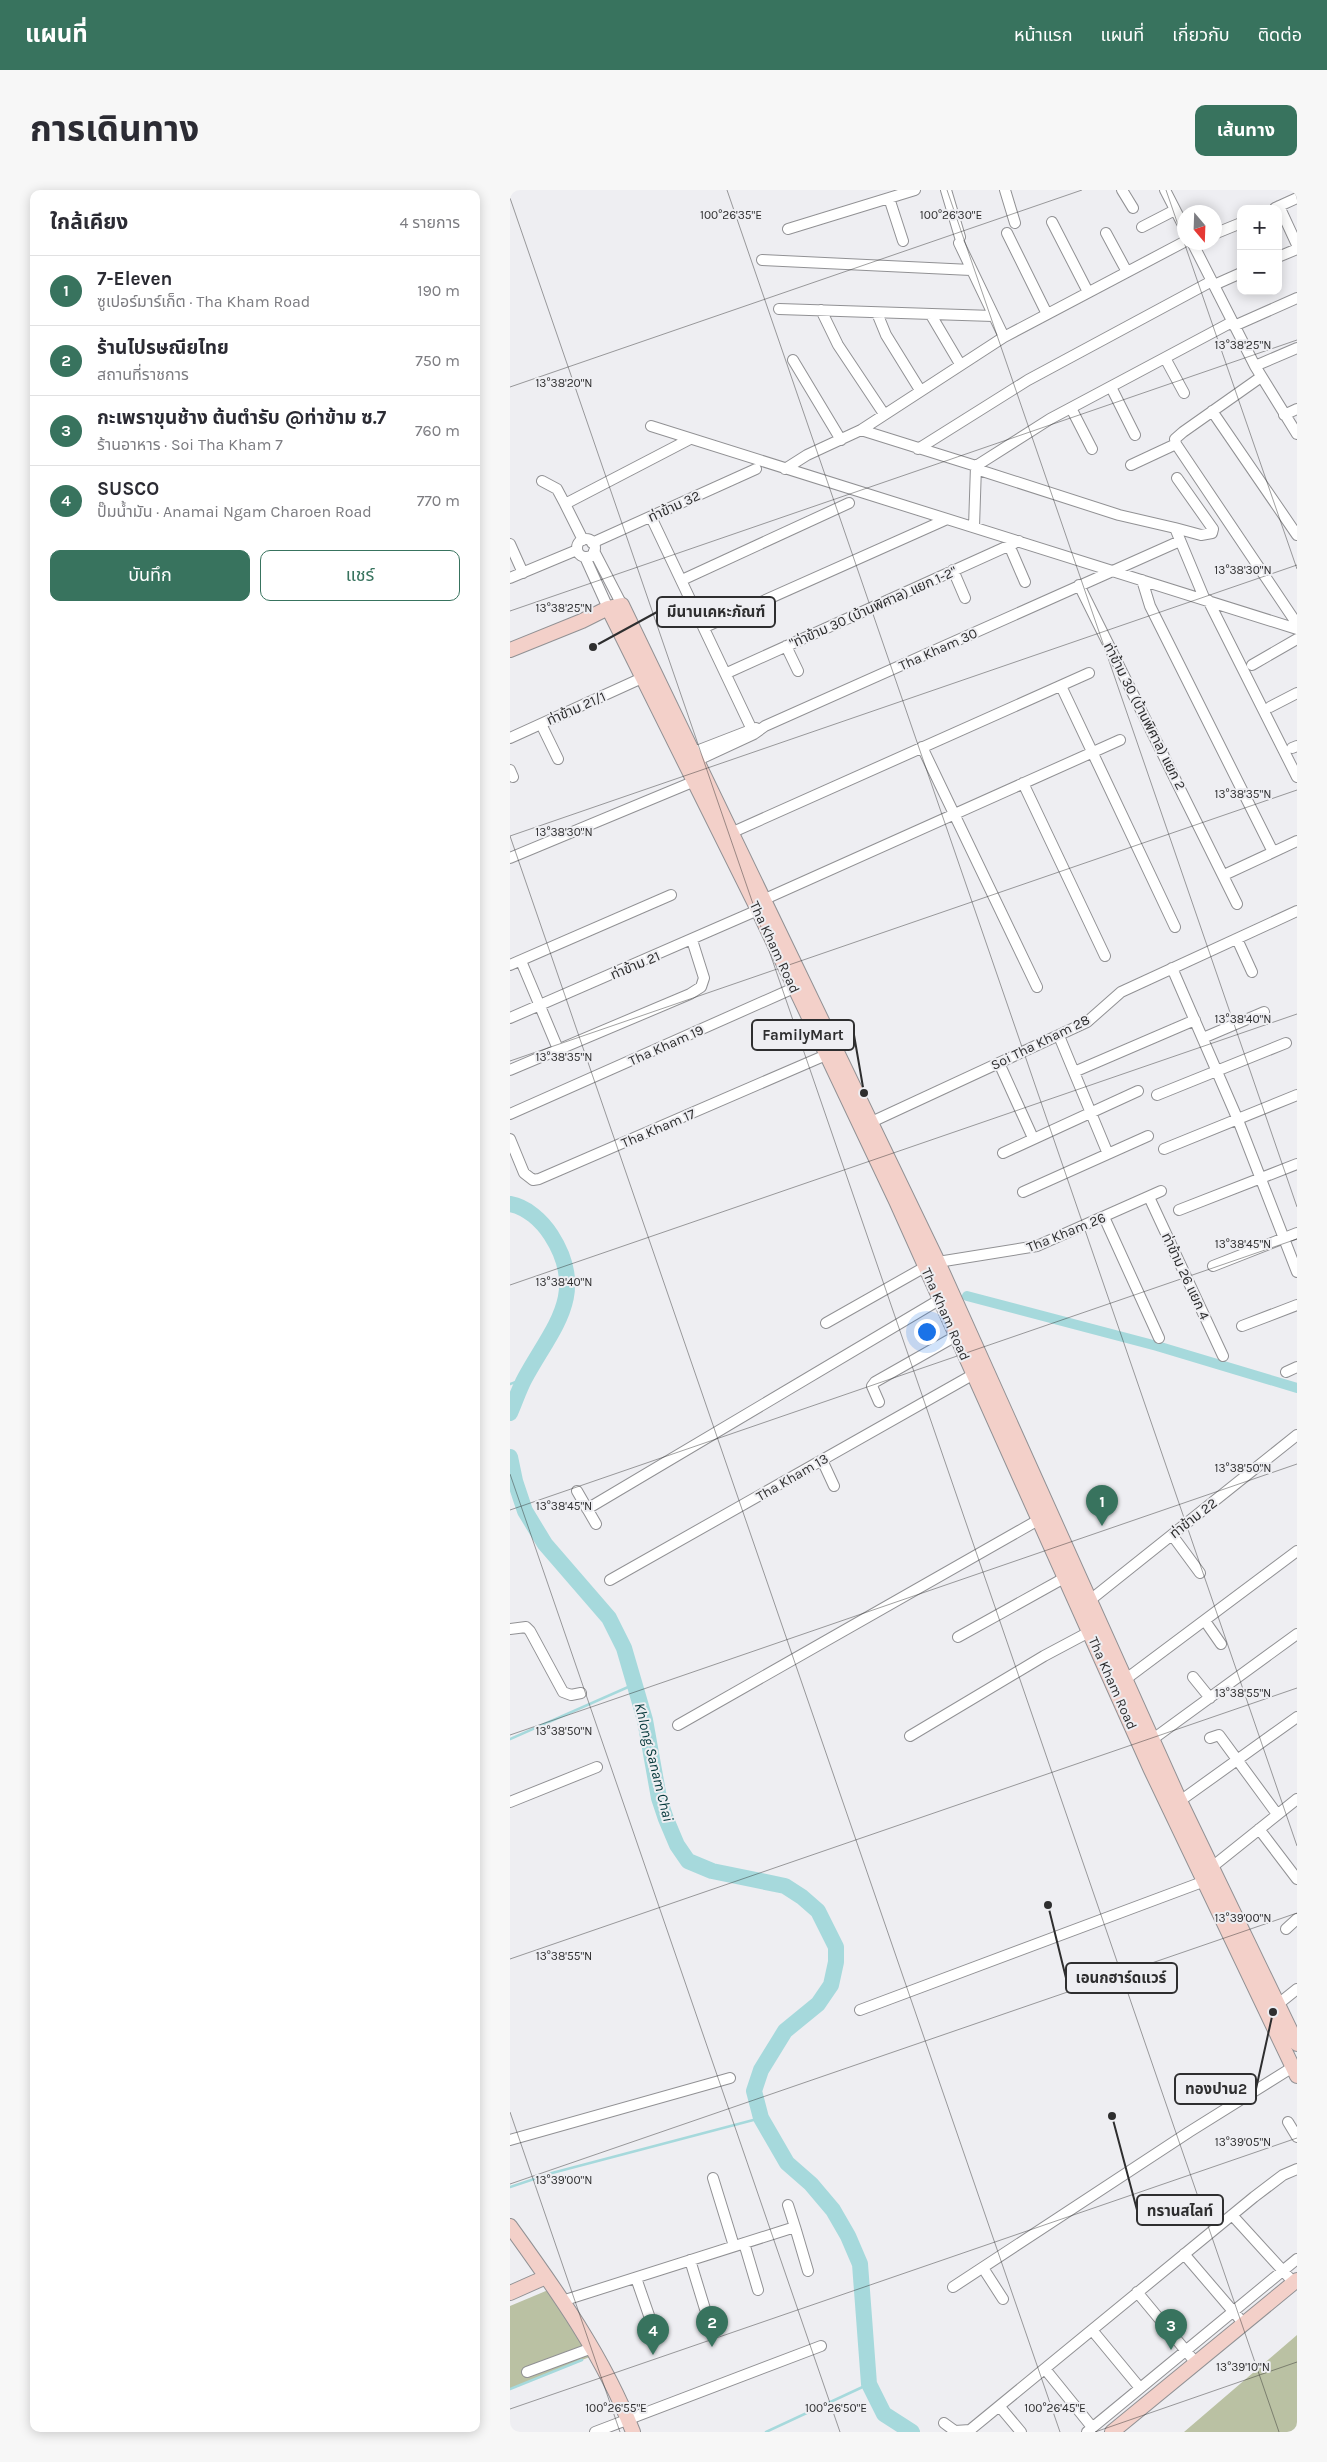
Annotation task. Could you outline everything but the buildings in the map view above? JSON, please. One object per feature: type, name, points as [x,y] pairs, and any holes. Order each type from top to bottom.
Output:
[{"type":"street","points":[[788,229],[915,190]]},
{"type":"street","points":[[946,190],[959,240],[970,270],[1004,337]]},
{"type":"street","points":[[1005,190],[1015,223]]},
{"type":"street","points":[[1122,190],[1132,208]]},
{"type":"street","points":[[1165,190],[1177,214]]},
{"type":"street","points":[[889,198],[903,241]]},
{"type":"street","points":[[1282,205],[1297,198]]},
{"type":"street","points":[[1142,227],[1175,210]]},
{"type":"street","points":[[1282,219],[1297,245]]},
{"type":"street","points":[[1052,222],[1088,292]]},
{"type":"street","points":[[1222,231],[1237,225]]},
{"type":"street","points":[[1106,232],[1127,272]]},
{"type":"street","points":[[1006,233],[1047,314]]},
{"type":"street","points":[[1282,255],[1297,249]]},
{"type":"street","points":[[786,469],[808,455],[861,430],[1004,337],[1127,272],[1177,250]]},
{"type":"street","points":[[1196,250],[1261,377],[1297,434]]},
{"type":"street","points":[[762,260],[970,270]]},
{"type":"street","points":[[918,449],[1028,380],[1213,283],[1237,274]]},
{"type":"street","points":[[976,468],[1071,408],[1165,358],[1233,324],[1297,298]]},
{"type":"street","points":[[779,309],[994,316]]},
{"type":"street","points":[[821,310],[838,345],[884,414]]},
{"type":"street","points":[[877,313],[886,335],[920,390]]},
{"type":"street","points":[[931,315],[960,364]]},
{"type":"street","points":[[1255,366],[1297,348]]},
{"type":"street","points":[[1165,358],[1184,393]]},
{"type":"street","points":[[793,360],[841,440]]},
{"type":"street","points":[[1261,377],[1178,436],[1176,444],[1297,624]]},
{"type":"street","points":[[1111,387],[1135,435]]},
{"type":"street","points":[[1071,408],[1092,449]]},
{"type":"street","points":[[1284,414],[1297,409]]},
{"type":"street","points":[[1212,411],[1297,535]]},
{"type":"street","points":[[651,426],[945,520],[974,527],[1297,629]]},
{"type":"street","points":[[861,430],[1119,515],[1207,535],[1212,533],[1213,529],[1178,478]]},
{"type":"street","points":[[565,504],[690,439]]},
{"type":"street","points":[[1131,465],[1176,444]]},
{"type":"street","points":[[974,527],[976,468]]},
{"type":"street","name":"ท่าข้าม 32","points":[[585,557],[590,556],[590,545],[756,469]]},
{"type":"street","name":"Tha Kham Road","points":[[542,482],[557,489],[622,605],[733,832],[794,988],[826,1055],[865,1125]]},
{"type":"street","points":[[682,580],[849,503]]},
{"type":"street","points":[[651,517],[753,731]]},
{"type":"street","points":[[705,627],[945,520]]},
{"type":"street","points":[[1175,528],[1207,600],[1297,777]]},
{"type":"street","name":"\"ท่าข้าม 30 (บ้านพิศาล) แยก 1-2\"","points":[[727,673],[1019,541]]},
{"type":"street","name":"Tha Kham 30","points":[[696,756],[1180,541]]},
{"type":"street","points":[[577,550],[579,542],[590,545]]},
{"type":"street","points":[[510,544],[523,573]]},
{"type":"street","points":[[1009,546],[1025,582]]},
{"type":"street","points":[[510,578],[577,550]]},
{"type":"street","points":[[577,550],[585,557]]},
{"type":"street","name":"Tha Kham Road","points":[[585,557],[642,678],[762,905],[1027,1473],[1126,1679],[1180,1801],[1297,2044]]},
{"type":"street","points":[[953,570],[964,598]]},
{"type":"street","points":[[1142,580],[1150,606],[1273,852]]},
{"type":"street","name":"ท่าข้าม 30 (บ้านพิศาล) แยก 2","points":[[1079,585],[1238,904]]},
{"type":"street","points":[[510,650],[608,608],[622,605]]},
{"type":"street","points":[[1252,665],[1297,639]]},
{"type":"street","points":[[786,646],[798,671]]},
{"type":"street","points":[[733,832],[1089,673]]},
{"type":"street","name":"ท่าข้าม 21/1","points":[[510,738],[642,678]]},
{"type":"street","points":[[1061,686],[1175,927]]},
{"type":"street","points":[[1270,707],[1297,694]]},
{"type":"street","points":[[541,724],[558,759]]},
{"type":"street","name":"ท่าข้าม 21","points":[[510,1018],[692,940],[955,814],[1120,740]]},
{"type":"street","points":[[922,747],[1037,987]]},
{"type":"street","points":[[510,858],[695,781]]},
{"type":"street","points":[[1023,783],[1105,956]]},
{"type":"street","points":[[1224,875],[1297,841]]},
{"type":"street","points":[[510,965],[672,895]]},
{"type":"street","name":"Soi Tha Kham 28","points":[[865,1125],[1059,1036],[1086,1022],[1121,992],[1297,911]]},
{"type":"street","points":[[1237,938],[1252,972]]},
{"type":"street","points":[[510,1070],[690,994],[701,987],[704,978],[692,940]]},
{"type":"street","points":[[521,961],[558,1049]]},
{"type":"street","points":[[1172,968],[1218,1071],[1297,1272]]},
{"type":"street","name":"Tha Kham 19","points":[[510,1114],[794,988]]},
{"type":"street","points":[[1202,1038],[1264,1012]]},
{"type":"street","points":[[1074,1072],[1195,1020]]},
{"type":"street","points":[[1059,1036],[1108,1154]]},
{"type":"street","points":[[1157,1095],[1286,1043]]},
{"type":"street","name":"Tha Kham 17","points":[[510,1139],[524,1173],[533,1180],[539,1179],[826,1055]]},
{"type":"street","points":[[999,1063],[1033,1138]]},
{"type":"street","points":[[1003,1153],[1138,1092]]},
{"type":"street","points":[[1164,1149],[1297,1095]]},
{"type":"street","points":[[1022,1192],[1148,1136]]},
{"type":"street","points":[[1179,1210],[1297,1164]]},
{"type":"street","name":"Tha Kham 26","points":[[931,1264],[1037,1246],[1161,1192]]},
{"type":"street","name":"ท่าข้าม 26 แยก 4","points":[[1149,1197],[1223,1356]]},
{"type":"street","points":[[1104,1217],[1159,1338]]},
{"type":"street","points":[[1213,1266],[1297,1234]]},
{"type":"street","points":[[826,1323],[931,1264]]},
{"type":"street","name":"Tha Kham Road","points":[[931,1264],[940,1300],[974,1374],[1027,1473],[1040,1519],[1150,1768],[1295,2072]]},
{"type":"street","points":[[587,1509],[940,1300]]},
{"type":"street","points":[[1242,1326],[1297,1305]]},
{"type":"street","points":[[879,1402],[873,1391],[875,1382],[956,1336]]},
{"type":"street","points":[[1286,1372],[1297,1367]]},
{"type":"street","name":"Tha Kham 13","points":[[610,1580],[974,1374]]},
{"type":"street","name":"ท่าข้าม 22","points":[[1089,1601],[1297,1435]]},
{"type":"street","points":[[822,1460],[834,1486]]},
{"type":"street","points":[[577,1492],[596,1524]]},
{"type":"street","points":[[678,1725],[1040,1519]]},
{"type":"street","points":[[1172,1535],[1200,1573]]},
{"type":"street","points":[[1126,1679],[1297,1550]]},
{"type":"street","points":[[958,1637],[1066,1578]]},
{"type":"street","points":[[1205,1621],[1221,1644]]},
{"type":"street","points":[[510,1629],[526,1627],[530,1631],[562,1692],[571,1695],[581,1692]]},
{"type":"street","points":[[910,1736],[1044,1656],[1091,1631]]},
{"type":"street","points":[[1152,1739],[1297,1634]]},
{"type":"street","points":[[1193,1677],[1210,1698]]},
{"type":"street","points":[[1180,1801],[1240,1760],[1297,1717]]},
{"type":"street","points":[[1210,1738],[1219,1734],[1240,1760],[1277,1814]]},
{"type":"street","points":[[510,1802],[597,1767]]},
{"type":"street","points":[[1212,1867],[1259,1828],[1297,1800]]},
{"type":"street","points":[[1259,1828],[1297,1879]]},
{"type":"street","points":[[860,2010],[1205,1882]]},
{"type":"street","points":[[1286,1928],[1297,1920]]},
{"type":"street","points":[[1277,2004],[1297,1989]]},
{"type":"street","points":[[954,2287],[1189,2132],[1295,2072]]},
{"type":"street","points":[[510,2140],[730,2078]]},
{"type":"street","points":[[1288,2122],[1297,2137]]},
{"type":"street","points":[[944,2423],[955,2431],[970,2430],[1232,2215],[1283,2175],[1297,2169]]},
{"type":"street","points":[[713,2178],[758,2290]]},
{"type":"street","points":[[788,2205],[808,2271]]},
{"type":"street","points":[[1112,2432],[1295,2282],[1282,2271],[1232,2215]]},
{"type":"street","points":[[510,2226],[592,2348],[613,2384],[632,2432]]},
{"type":"street","points":[[562,2301],[795,2227]]},
{"type":"street","points":[[1184,2254],[1244,2324]]},
{"type":"street","points":[[1045,2369],[1089,2430],[1297,2259]]},
{"type":"street","points":[[690,2260],[705,2309]]},
{"type":"street","points":[[983,2268],[1004,2298]]},
{"type":"street","points":[[510,2293],[546,2277]]},
{"type":"street","points":[[636,2278],[653,2328]]},
{"type":"street","points":[[1138,2292],[1196,2363]]},
{"type":"street","points":[[1092,2330],[1140,2388]]},
{"type":"street","points":[[595,2432],[821,2346]]},
{"type":"street","points":[[527,2372],[592,2348]]},
{"type":"street","points":[[1000,2407],[1021,2432]]},
{"type":"green space","points":[[553,2288],[597,2354],[510,2389],[510,2306]]},
{"type":"green space","points":[[1297,2335],[1297,2432],[1184,2432]]},
{"type":"waterway","name":"Khlong Sanam Chai","points":[[510,1204],[528,1211],[539,1220],[551,1235],[562,1256],[567,1275],[567,1293],[562,1310],[523,1382],[510,1413]]},
{"type":"waterway","points":[[967,1296],[1157,1346],[1297,1388]]},
{"type":"waterway","points":[[510,1384],[524,1379]]},
{"type":"waterway","name":"Khlong Sanam Chai","points":[[510,1457],[515,1481],[525,1511],[545,1544],[609,1618],[624,1648],[645,1720],[659,1798],[677,1845],[688,1861],[712,1871],[785,1886],[818,1911],[836,1947],[836,1962],[831,1985],[818,2004],[785,2031],[761,2070],[754,2091],[761,2118],[787,2163],[811,2184],[833,2210],[848,2236],[860,2264],[869,2384],[884,2414],[912,2432]]},
{"type":"waterway","points":[[510,1739],[635,1684]]},
{"type":"waterway","points":[[510,2187],[552,2173],[761,2118]]},
{"type":"waterway","points":[[510,2389],[582,2360]]},
{"type":"waterway","points":[[766,2432],[869,2384]]},
{"type":"place","name":"มีนานเคหะภัณฑ์","points":[[593,647]]},
{"type":"place","name":"FamilyMart","points":[[864,1093]]},
{"type":"place","name":"7-Eleven","points":[[1102,1526]]},
{"type":"place","name":"เอนกฮาร์ดแวร์","points":[[1048,1905]]},
{"type":"place","name":"ทองปาน2","points":[[1273,2012]]},
{"type":"place","name":"ทรานสไลท์","points":[[1112,2116]]},
{"type":"place","name":"ร้านไปรษณียไทย","points":[[712,2347]]},
{"type":"place","name":"กะเพราขุนช้าง ต้นตำรับ @ท่าข้าม ซ.7","points":[[1171,2350]]},
{"type":"place","name":"SUSCO","points":[[653,2355]]}]
